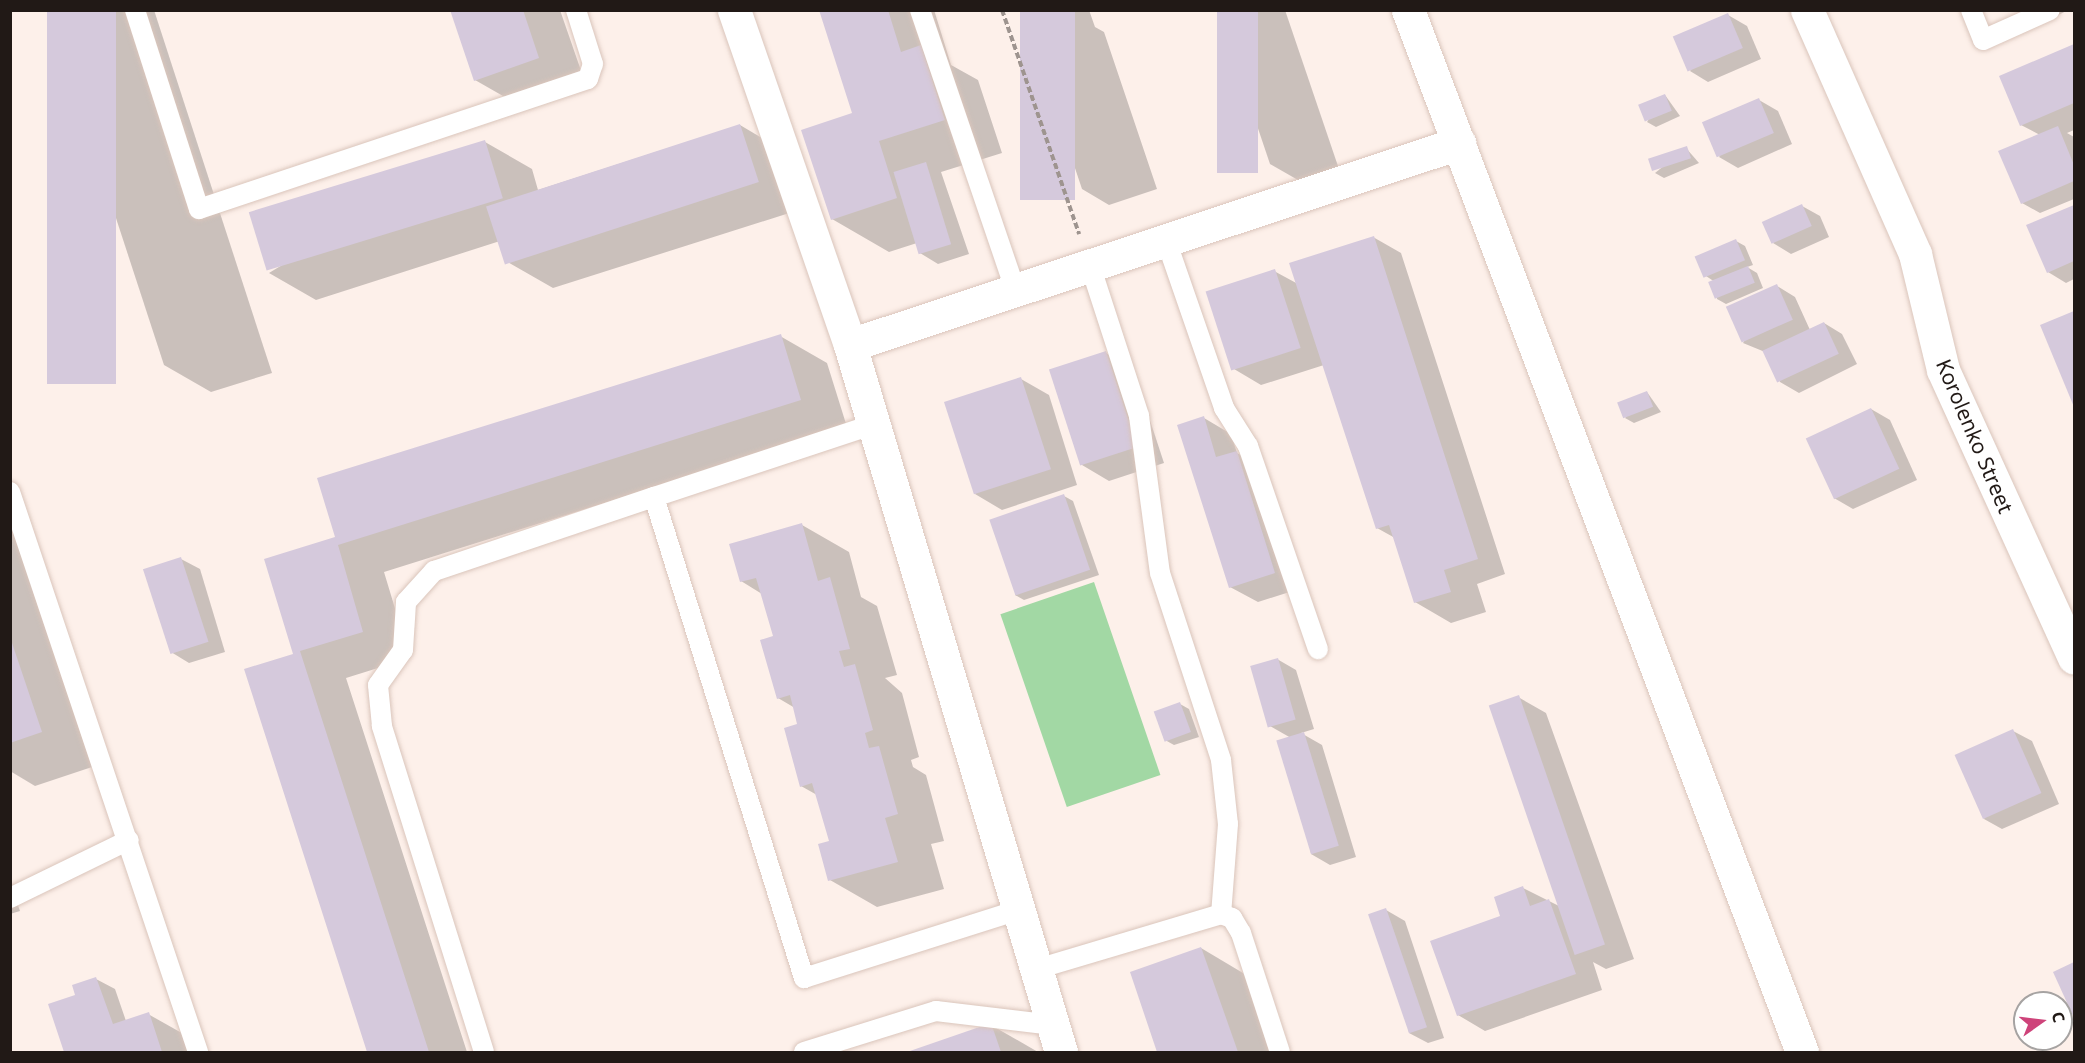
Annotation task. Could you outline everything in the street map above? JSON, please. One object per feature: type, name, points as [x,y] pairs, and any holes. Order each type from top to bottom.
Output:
[{"type":"street","points":[[734,10],[850,345],[1057,1039]]},
{"type":"street","points":[[1408,10],[1802,1053]]},
{"type":"street","name":"Korolenko Street","points":[[1807,10],[1914,254],[1943,370],[2074,658]]},
{"type":"street","points":[[850,345],[1167,243],[1459,143]]},
{"type":"lane","points":[[135,10],[199,208],[588,79],[593,64],[576,10]]},
{"type":"lane","points":[[921,10],[1016,292]]},
{"type":"lane","points":[[1971,10],[1983,40],[2050,10]]},
{"type":"lane","points":[[1167,243],[1224,408],[1248,446],[1318,649]]},
{"type":"lane","points":[[1091,268],[1139,416],[1160,573],[1221,760],[1228,824],[1221,914]]},
{"type":"lane","points":[[484,1053],[382,726],[378,685],[403,650],[406,602],[434,571],[874,424]]},
{"type":"lane","points":[[10,492],[129,840],[198,1053]]},
{"type":"lane","points":[[654,497],[804,978],[1019,910]]},
{"type":"lane","points":[[10,897],[129,840]]},
{"type":"lane","points":[[1037,969],[1221,914],[1232,918],[1241,933],[1280,1053]]},
{"type":"lane","points":[[804,1053],[936,1011],[1057,1039]]},
{"type":"path","points":[[1002,10],[1091,268]]},
{"type":"green space","points":[[1094,582],[1160,775],[1067,807],[1000,614]]},
{"type":"building","points":[[47,10],[116,10],[116,384],[47,384]]},
{"type":"building","points":[[450,10],[523,10],[539,58],[474,81]]},
{"type":"building","points":[[819,10],[888,10],[901,52],[921,45],[945,120],[879,141],[897,198],[831,220],[801,130],[852,113]]},
{"type":"building","points":[[1020,10],[1075,10],[1075,200],[1020,200]]},
{"type":"building","points":[[1217,10],[1258,10],[1258,173],[1217,173]]},
{"type":"building","points":[[1728,13],[1743,48],[1688,71],[1673,36]]},
{"type":"building","points":[[2074,44],[2074,103],[2020,126],[1999,76]]},
{"type":"building","points":[[1665,94],[1672,111],[1645,122],[1638,105]]},
{"type":"building","points":[[1759,98],[1774,133],[1717,157],[1702,122]]},
{"type":"building","points":[[740,124],[759,182],[505,265],[486,207]]},
{"type":"building","points":[[2058,126],[2074,165],[2074,181],[2021,204],[1998,151]]},
{"type":"building","points":[[485,140],[503,198],[267,271],[249,212]]},
{"type":"building","points":[[1687,146],[1691,158],[1652,171],[1648,159]]},
{"type":"building","points":[[926,162],[951,244],[919,254],[893,172]]},
{"type":"building","points":[[1802,204],[1812,226],[1772,244],[1762,222]]},
{"type":"building","points":[[2074,205],[2074,261],[2047,273],[2026,225]]},
{"type":"building","points":[[1374,236],[1478,559],[1444,570],[1451,592],[1414,603],[1389,525],[1376,529],[1289,263]]},
{"type":"building","points":[[1736,239],[1745,260],[1704,278],[1695,257]]},
{"type":"building","points":[[1748,266],[1755,283],[1715,299],[1708,282]]},
{"type":"building","points":[[1275,269],[1301,348],[1231,370],[1206,292]]},
{"type":"building","points":[[1777,284],[1793,320],[1742,342],[1726,307]]},
{"type":"building","points":[[2074,311],[2074,407],[2040,325]]},
{"type":"building","points":[[1824,322],[1839,354],[1777,382],[1762,351]]},
{"type":"building","points":[[781,334],[801,400],[338,545],[363,632],[300,651],[429,1052],[367,1052],[244,669],[293,654],[264,559],[335,537],[317,478]]},
{"type":"building","points":[[1106,351],[1137,447],[1080,466],[1049,370]]},
{"type":"building","points":[[1021,377],[1051,469],[974,494],[944,402]]},
{"type":"building","points":[[1647,391],[1653,407],[1623,418],[1617,402]]},
{"type":"building","points":[[1871,408],[1899,469],[1834,499],[1806,438]]},
{"type":"building","points":[[1204,416],[1216,457],[1237,451],[1275,573],[1229,588],[1177,425]]},
{"type":"building","points":[[1064,494],[1090,570],[1015,595],[989,520]]},
{"type":"building","points":[[802,523],[818,581],[830,577],[850,649],[839,651],[844,667],[855,664],[873,730],[865,733],[869,748],[879,746],[898,814],[885,818],[898,862],[828,881],[818,844],[829,841],[812,783],[800,787],[784,728],[797,724],[790,695],[777,699],[760,640],[773,636],[756,578],[740,582],[729,544]]},
{"type":"building","points":[[181,557],[209,642],[170,654],[143,569]]},
{"type":"building","points":[[10,637],[42,732],[10,743]]},
{"type":"building","points":[[1278,658],[1296,720],[1268,728],[1250,666]]},
{"type":"building","points":[[1519,695],[1605,945],[1575,955],[1489,705]]},
{"type":"building","points":[[1180,702],[1191,732],[1165,742],[1154,712]]},
{"type":"building","points":[[2013,729],[2041,793],[1983,819],[1955,755]]},
{"type":"building","points":[[1304,732],[1339,846],[1311,854],[1276,740]]},
{"type":"building","points":[[1523,886],[1530,906],[1549,899],[1576,974],[1457,1016],[1430,941],[1500,916],[1494,897]]},
{"type":"building","points":[[1386,908],[1427,1027],[1409,1033],[1368,914]]},
{"type":"building","points":[[1201,947],[1238,1052],[1157,1052],[1130,972]]},
{"type":"building","points":[[2074,962],[2074,1018],[2073,991],[2062,991],[2053,972]]},
{"type":"building","points":[[96,977],[113,1024],[149,1012],[162,1052],[64,1052],[48,1004],[75,995],[72,985]]},
{"type":"building","points":[[991,1023],[1001,1052],[907,1052]]}]
